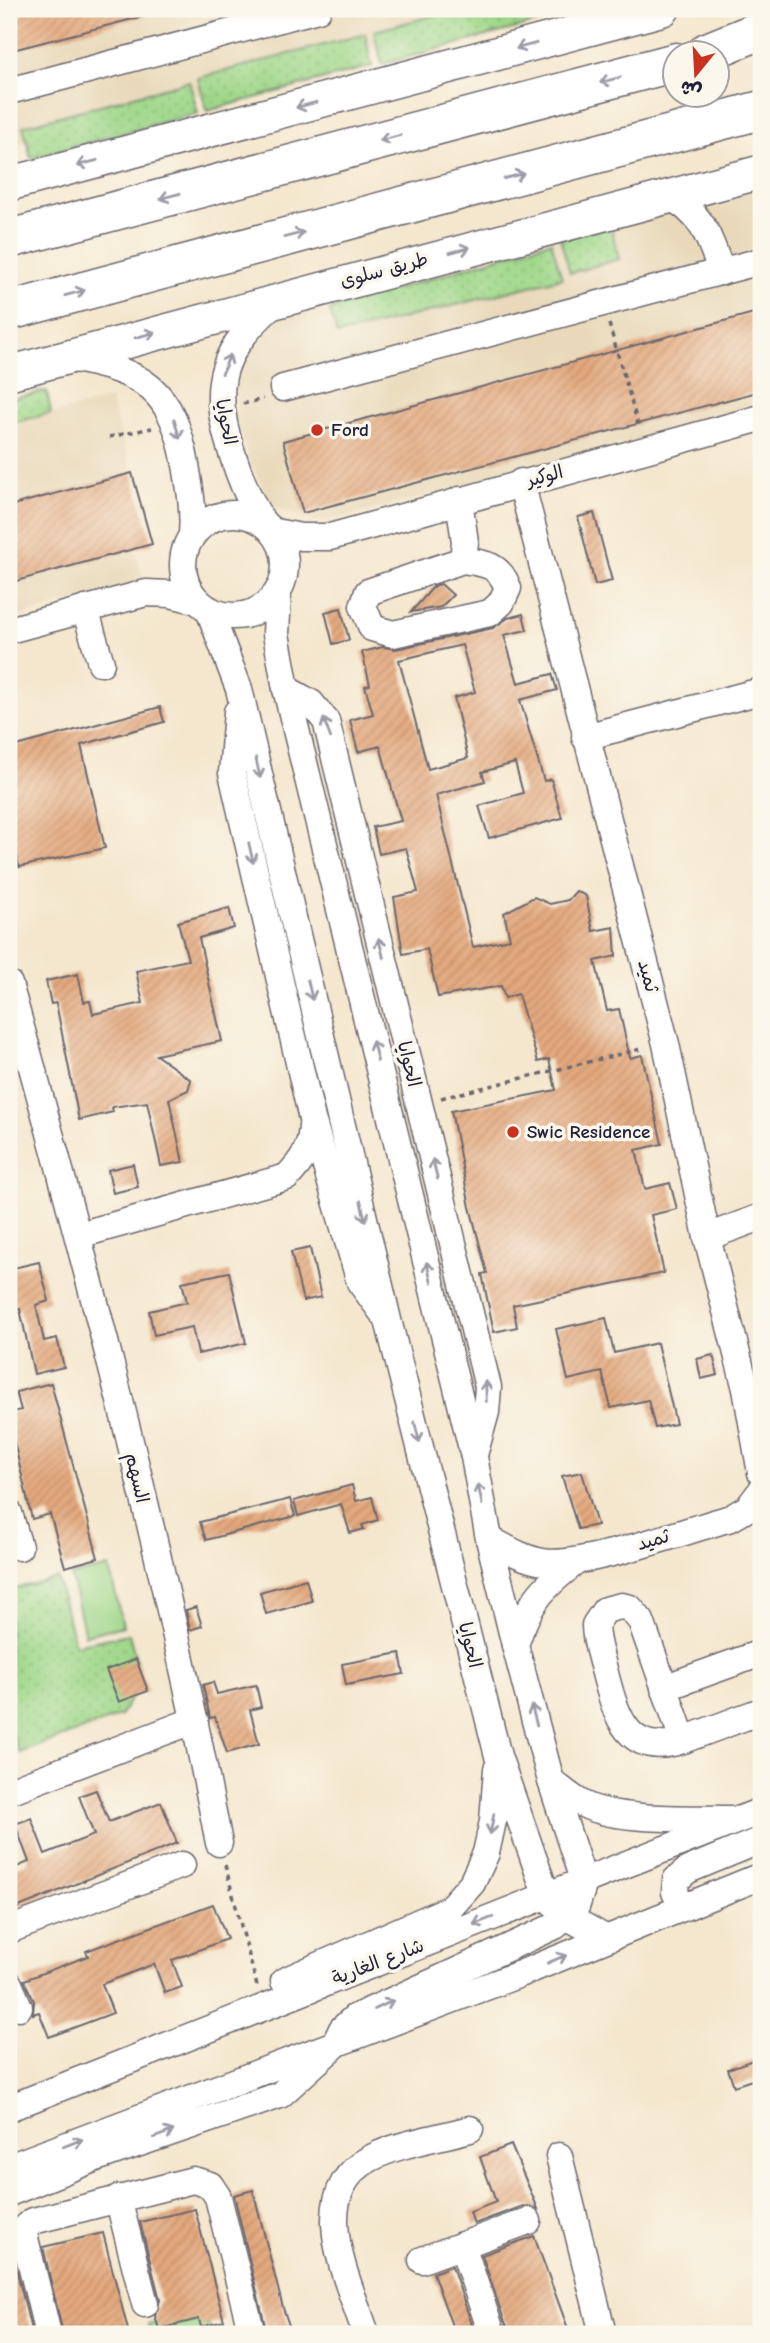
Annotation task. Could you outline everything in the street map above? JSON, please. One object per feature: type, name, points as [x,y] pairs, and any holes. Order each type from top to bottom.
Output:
[{"type":"highway","points":[[732,43],[761,30]]},
{"type":"highway","points":[[732,47],[761,40]]},
{"type":"highway","points":[[9,239],[662,66]]},
{"type":"highway","points":[[9,311],[761,110]]},
{"type":"main road","points":[[9,184],[626,15],[663,9]]},
{"type":"main road","name":"طريق سلوى","points":[[9,373],[282,297],[761,172]]},
{"type":"street","points":[[9,91],[318,9]]},
{"type":"street","points":[[709,236],[715,206],[729,180]]},
{"type":"street","points":[[666,195],[692,212],[709,236],[721,272]]},
{"type":"street","points":[[283,388],[761,261]]},
{"type":"street","name":"الحوايا","points":[[268,526],[246,496],[220,407],[222,372],[240,337],[282,297]]},
{"type":"street","points":[[65,358],[114,367],[131,374],[160,397],[175,418],[194,508],[184,578],[203,605]]},
{"type":"street","name":"الوكير","points":[[268,526],[301,537],[330,537],[521,482],[761,418]]},
{"type":"street","name":"ثميد","points":[[489,1538],[517,1554],[544,1563],[577,1561],[731,1518],[748,1508],[761,1485],[754,1387],[707,1237],[666,1044],[521,482]]},
{"type":"street","points":[[459,500],[465,542],[463,560]]},
{"type":"street","points":[[9,629],[145,593],[170,594],[203,605],[221,615],[247,615],[270,603],[282,582],[286,558],[268,526],[244,514],[224,514],[206,521],[145,593]]},
{"type":"street","name":"الوكير","points":[[282,582],[330,537]]},
{"type":"street","points":[[463,560],[492,564],[505,579],[509,587],[490,613],[393,635],[372,628],[363,606],[368,592],[463,560]]},
{"type":"street","name":"الحوايا","points":[[282,582],[276,634],[286,689],[474,1457],[489,1538],[515,1645],[551,1781],[584,1883]]},
{"type":"street","name":"الحوايا","points":[[203,605],[239,690],[388,1320],[498,1756],[547,1897],[568,1917],[605,1938]]},
{"type":"street","points":[[85,609],[101,663]]},
{"type":"street","name":"الحوايا","points":[[286,689],[311,703],[326,721],[488,1387],[474,1457]]},
{"type":"street","name":"الحوايا","points":[[239,690],[232,773],[312,1119],[336,1208],[360,1282],[388,1320]]},
{"type":"street","points":[[585,737],[761,691]]},
{"type":"street","name":"السهم","points":[[9,984],[79,1235],[195,1720],[219,1843]]},
{"type":"street","points":[[79,1235],[287,1177],[304,1159],[312,1140],[312,1119]]},
{"type":"street","points":[[287,1177],[325,1192],[336,1208]]},
{"type":"street","points":[[707,1237],[761,1217]]},
{"type":"street","points":[[9,1513],[19,1547]]},
{"type":"street","name":"ثميد","points":[[515,1645],[527,1610],[547,1584],[577,1561]]},
{"type":"street","points":[[682,1740],[636,1614],[621,1606],[605,1610],[595,1625],[595,1633],[619,1719],[632,1735],[651,1744],[682,1740],[761,1711]]},
{"type":"street","points":[[664,1688],[761,1653]]},
{"type":"street","points":[[9,1791],[195,1720]]},
{"type":"street","points":[[181,2039],[213,2012],[449,1909],[472,1883],[486,1853],[494,1821],[498,1756]]},
{"type":"street","points":[[551,1781],[590,1808],[615,1813],[749,1816],[761,1791]]},
{"type":"street","name":"شارع الغارية","points":[[9,2108],[749,1816]]},
{"type":"street","points":[[690,1905],[679,1901],[675,1892],[676,1880],[688,1870],[761,1840]]},
{"type":"street","points":[[9,1930],[182,1865]]},
{"type":"street","points":[[9,2167],[334,2046],[761,1876]]},
{"type":"street","points":[[9,2193],[106,2155],[280,2095],[334,2046],[342,2029],[354,2018],[568,1917],[582,1895],[584,1883]]},
{"type":"street","points":[[366,2334],[334,2235],[334,2208],[338,2195],[352,2173],[372,2158],[470,2129]]},
{"type":"street","points":[[106,2155],[145,2304]]},
{"type":"street","points":[[559,2156],[603,2334]]},
{"type":"street","points":[[48,2334],[23,2230],[33,2221],[193,2180],[210,2185],[218,2197],[251,2334]]},
{"type":"street","points":[[422,2260],[528,2221]]},
{"type":"street","points":[[462,2245],[492,2334]]},
{"type":"path","points":[[602,302],[645,449]]},
{"type":"path","points":[[220,407],[268,398],[283,388]]},
{"type":"path","points":[[109,437],[154,427],[175,418]]},
{"type":"path","points":[[419,1102],[666,1044]]},
{"type":"path","points":[[219,1843],[259,1992]]},
{"type":"shaded area","points":[[9,9],[517,9],[9,146]]},
{"type":"shaded area","points":[[761,187],[761,407],[347,517],[312,522],[271,504],[249,460],[236,419],[236,363],[282,310]]},
{"type":"shaded area","points":[[110,399],[154,543],[134,548],[145,582],[9,619],[9,425]]},
{"type":"green space","points":[[459,9],[588,9],[382,64],[374,31]]},
{"type":"green space","points":[[365,34],[372,66],[207,111],[198,78]]},
{"type":"green space","points":[[189,81],[198,113],[31,158],[23,126]]},
{"type":"green space","points":[[611,226],[619,259],[570,273],[560,238]]},
{"type":"green space","points":[[551,241],[562,278],[337,335],[330,310]]},
{"type":"green space","points":[[47,391],[51,413],[9,424],[9,399]]},
{"type":"green space","points":[[109,1567],[123,1626],[85,1635],[71,1576]]},
{"type":"green space","points":[[57,1578],[75,1645],[129,1634],[142,1680],[120,1716],[19,1753],[9,1727],[9,1590]]},
{"type":"green space","points":[[204,2311],[211,2334],[150,2334],[148,2325]]},
{"type":"building","points":[[9,9],[151,9],[152,14],[9,51]]},
{"type":"building","points":[[761,311],[761,391],[303,513],[283,441]]},
{"type":"building","points":[[132,473],[152,544],[9,583],[9,506]]},
{"type":"building","points":[[594,513],[612,581],[595,585],[578,517]]},
{"type":"building","points":[[441,584],[453,595],[441,607],[411,612],[434,586]]},
{"type":"building","points":[[341,608],[349,640],[333,644],[325,612]]},
{"type":"building","points":[[523,614],[527,630],[504,635],[518,683],[552,674],[557,690],[520,700],[544,781],[551,779],[562,818],[489,838],[479,806],[523,793],[515,763],[482,772],[485,781],[436,795],[473,947],[510,939],[504,913],[534,897],[550,904],[568,900],[576,891],[586,896],[593,931],[614,927],[616,956],[595,961],[607,1011],[619,1009],[630,1058],[642,1055],[662,1144],[636,1150],[645,1189],[670,1183],[677,1209],[651,1215],[664,1273],[513,1305],[517,1327],[494,1332],[482,1274],[487,1273],[470,1207],[451,1111],[556,1090],[549,1059],[538,1062],[518,994],[505,998],[501,986],[438,997],[427,949],[403,954],[394,897],[418,892],[406,848],[379,854],[373,827],[401,821],[380,746],[358,752],[350,720],[373,714],[365,686],[370,685],[362,652],[383,647],[396,649],[493,628],[508,618]],"holes":[[[462,645],[475,692],[454,698],[468,758],[428,769],[399,660]]]},
{"type":"building","points":[[160,707],[164,722],[81,745],[105,848],[19,867],[9,807],[9,748]]},
{"type":"building","points":[[229,908],[234,928],[199,938],[222,1041],[156,1055],[191,1080],[188,1090],[169,1099],[183,1162],[161,1166],[147,1102],[112,1107],[113,1112],[79,1120],[56,1003],[51,1004],[46,981],[78,974],[84,1002],[90,1001],[93,1014],[143,1003],[136,971],[188,960],[178,922]]},
{"type":"building","points":[[133,1164],[138,1187],[113,1193],[108,1170]]},
{"type":"building","points":[[310,1248],[321,1297],[303,1301],[291,1252]]},
{"type":"building","points":[[39,1262],[49,1301],[36,1305],[44,1341],[57,1338],[64,1367],[34,1374],[20,1309],[9,1311],[9,1269]]},
{"type":"building","points":[[229,1272],[246,1343],[198,1354],[192,1327],[154,1335],[149,1311],[187,1302],[182,1282]]},
{"type":"building","points":[[606,1318],[614,1353],[657,1343],[676,1424],[655,1428],[648,1400],[611,1408],[602,1372],[568,1380],[556,1329]]},
{"type":"building","points":[[713,1355],[718,1375],[701,1379],[697,1359]]},
{"type":"building","points":[[51,1383],[98,1558],[65,1567],[50,1514],[32,1519],[13,1437],[9,1438],[9,1413],[21,1410],[16,1392]]},
{"type":"building","points":[[582,1472],[597,1525],[578,1529],[562,1476]]},
{"type":"building","points":[[352,1485],[356,1501],[372,1497],[378,1520],[362,1525],[364,1529],[350,1533],[341,1504],[298,1516],[294,1501]]},
{"type":"building","points":[[290,1499],[295,1516],[206,1540],[200,1522]]},
{"type":"building","points":[[306,1579],[312,1601],[266,1614],[260,1592]]},
{"type":"building","points":[[196,1607],[202,1626],[190,1630],[186,1610]]},
{"type":"building","points":[[400,1653],[404,1674],[346,1685],[342,1664]]},
{"type":"building","points":[[136,1659],[148,1691],[119,1702],[106,1670]]},
{"type":"building","points":[[213,1682],[217,1694],[256,1685],[261,1707],[250,1710],[259,1744],[227,1753],[215,1717],[210,1718],[203,1685]]},
{"type":"building","points":[[96,1790],[109,1822],[161,1802],[177,1843],[9,1911],[9,1870],[29,1862],[15,1824],[31,1818],[45,1854],[94,1835],[79,1796]]},
{"type":"building","points":[[213,1904],[227,1939],[172,1960],[182,1987],[165,1993],[154,1964],[102,1984],[113,2013],[49,2037],[39,2012],[33,2014],[34,2001],[24,1980],[88,1956],[86,1951]]},
{"type":"building","points":[[761,2057],[761,2077],[734,2086],[728,2069]]},
{"type":"building","points":[[511,2145],[538,2209],[523,2206],[474,2224],[470,2212],[496,2202],[480,2157]]},
{"type":"building","points":[[253,2190],[292,2334],[267,2334],[234,2195]]},
{"type":"building","points":[[195,2209],[224,2321],[201,2327],[199,2319],[159,2329],[155,2316],[160,2300],[140,2222]]},
{"type":"building","points":[[103,2233],[129,2334],[63,2334],[43,2247]]},
{"type":"building","points":[[534,2236],[570,2334],[511,2334],[504,2320],[482,2255]]},
{"type":"building","points":[[14,2259],[32,2334],[9,2334],[9,2261]]},
{"type":"building","points":[[452,2266],[474,2331],[465,2334],[455,2334],[433,2273]]},
{"type":"place","name":"Ford","points":[[317,430]]},
{"type":"place","name":"Swic Residence","points":[[513,1132]]}]
